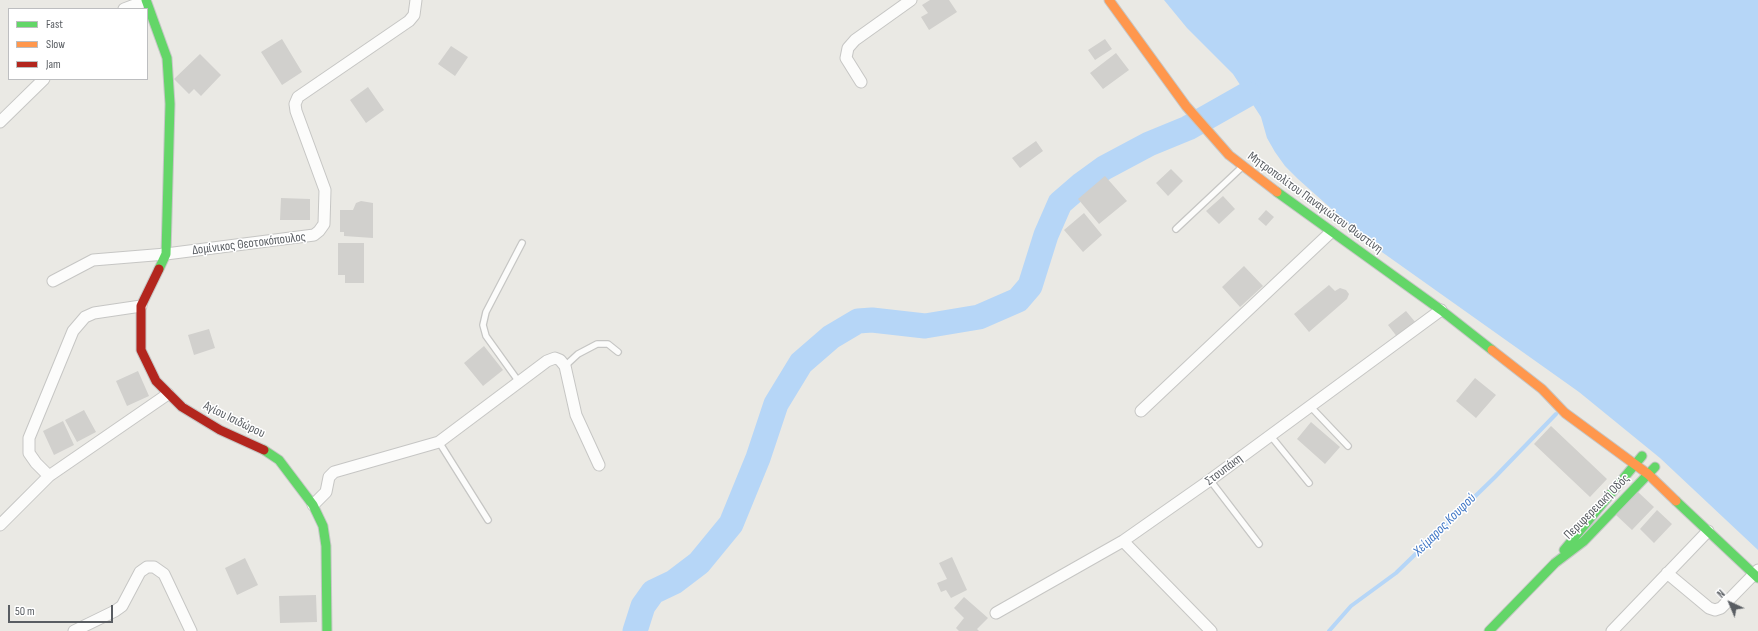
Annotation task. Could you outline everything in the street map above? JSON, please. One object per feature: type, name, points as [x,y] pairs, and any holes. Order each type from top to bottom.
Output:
[{"type":"main road","name":"Αγίου Ισιδώρου","points":[[146,0],[159,32],[169,68],[170,104],[166,254],[141,306],[141,350],[156,381],[182,407],[205,422],[271,453],[279,460],[313,505],[323,526],[326,546],[327,631]]},
{"type":"main road","name":"Μητροπολίτου Παναγιώτου Φωστίνη","points":[[1109,0],[1186,106],[1207,132],[1242,167],[1441,310],[1542,389],[1565,412],[1648,474],[1708,531],[1757,574]]},
{"type":"main road","name":"Μητροπολίτου Παναγιώτου Φωστίνη","points":[[1542,389],[1565,399]]},
{"type":"main road","points":[[1634,450],[1642,456]]},
{"type":"main road","name":"Περιφερειακή Οδός","points":[[1489,631],[1555,563],[1584,541],[1648,474],[1658,470],[1642,456],[1573,537],[1555,563]]},
{"type":"street","points":[[126,8],[146,0]]},
{"type":"street","name":"Δομίνικος Θεοτοκόπουλος","points":[[53,282],[93,260],[166,254],[314,235],[320,231],[324,224],[325,190],[296,111],[295,104],[298,97],[409,21],[414,15],[416,0]]},
{"type":"street","points":[[861,82],[846,58],[848,48],[855,40],[911,0]]},
{"type":"street","points":[[0,122],[43,80]]},
{"type":"street","points":[[1140,411],[1331,232]]},
{"type":"street","points":[[48,476],[29,453],[29,438],[73,331],[85,317],[94,313],[141,306]]},
{"type":"street","name":"Στουπάκη","points":[[996,613],[1122,540],[1210,480],[1269,435],[1441,310]]},
{"type":"street","points":[[313,505],[326,492],[329,477],[334,472],[439,442],[547,361],[555,358],[560,360],[566,366],[576,415],[599,465]]},
{"type":"street","points":[[0,525],[48,476],[168,394]]},
{"type":"street","points":[[1612,631],[1708,531]]},
{"type":"street","points":[[1122,540],[1212,631]]},
{"type":"street","points":[[74,631],[115,611],[122,606],[140,572],[148,567],[154,567],[164,574],[191,631]]},
{"type":"street","points":[[1667,572],[1709,608],[1715,610],[1721,608],[1757,574]]},
{"type":"lane","points":[[1176,229],[1242,167]]},
{"type":"lane","points":[[519,382],[486,336],[483,325],[486,312],[522,243]]},
{"type":"lane","points":[[566,366],[578,354],[597,344],[608,344],[618,352]]},
{"type":"lane","points":[[1310,406],[1348,446]]},
{"type":"lane","points":[[1269,435],[1309,483]]},
{"type":"lane","points":[[439,442],[488,520]]},
{"type":"lane","points":[[1210,480],[1258,544]]},
{"type":"water","points":[[1164,0],[1758,0],[1758,550],[1660,458],[1579,392],[1372,245],[1298,179],[1285,166],[1275,152],[1267,138],[1261,117],[1233,74],[1187,28]]},
{"type":"building","points":[[930,0],[949,0],[957,12],[929,30],[921,17],[928,13],[922,5]]},
{"type":"building","points":[[282,39],[302,72],[282,85],[261,52]]},
{"type":"building","points":[[1105,39],[1112,49],[1095,60],[1088,50]]},
{"type":"building","points":[[451,46],[468,57],[455,76],[438,64]]},
{"type":"building","points":[[1116,53],[1129,70],[1103,89],[1090,73]]},
{"type":"building","points":[[200,54],[221,75],[201,96],[194,89],[189,94],[174,79]]},
{"type":"building","points":[[368,87],[384,110],[366,123],[350,100]]},
{"type":"building","points":[[1036,141],[1043,151],[1020,168],[1012,158]]},
{"type":"building","points":[[1171,169],[1183,181],[1168,196],[1156,183]]},
{"type":"building","points":[[1105,176],[1127,201],[1099,224],[1078,199]]},
{"type":"building","points":[[1223,196],[1235,209],[1219,224],[1206,211]]},
{"type":"building","points":[[281,198],[310,199],[310,220],[280,220]]},
{"type":"building","points":[[361,201],[373,203],[373,238],[344,236],[344,232],[340,232],[340,210],[353,210],[356,203]]},
{"type":"building","points":[[1266,210],[1274,217],[1266,226],[1258,219]]},
{"type":"building","points":[[1084,213],[1102,235],[1083,252],[1064,230]]},
{"type":"building","points":[[338,243],[364,243],[364,283],[345,283],[345,275],[338,275]]},
{"type":"building","points":[[1244,266],[1263,286],[1240,307],[1222,287]]},
{"type":"building","points":[[1329,285],[1335,291],[1340,288],[1346,290],[1349,294],[1347,299],[1309,332],[1294,314]]},
{"type":"building","points":[[1406,311],[1416,323],[1398,338],[1388,325]]},
{"type":"building","points":[[209,329],[215,348],[194,355],[188,335]]},
{"type":"building","points":[[484,346],[503,370],[483,386],[464,363]]},
{"type":"building","points":[[138,371],[149,396],[127,406],[116,381]]},
{"type":"building","points":[[1475,378],[1496,395],[1476,418],[1456,401]]},
{"type":"building","points":[[84,410],[96,432],[77,442],[65,420]]},
{"type":"building","points":[[63,421],[74,445],[54,455],[43,431]]},
{"type":"building","points":[[1311,422],[1340,447],[1325,464],[1297,439]]},
{"type":"building","points":[[1551,426],[1607,479],[1590,497],[1534,444]]},
{"type":"building","points":[[1638,492],[1654,507],[1632,530],[1616,515]]},
{"type":"building","points":[[1657,510],[1672,524],[1654,543],[1640,529]]},
{"type":"building","points":[[952,557],[967,590],[951,598],[946,590],[941,592],[937,583],[947,579],[939,563]]},
{"type":"building","points":[[245,558],[258,585],[237,595],[225,568]]},
{"type":"building","points":[[316,595],[317,622],[280,623],[279,596]]},
{"type":"building","points":[[964,597],[988,618],[977,629],[979,631],[959,631],[956,628],[964,618],[954,608]]},
{"type":"waterway","points":[[635,631],[643,606],[653,592],[674,582],[699,563],[731,524],[758,458],[776,404],[801,363],[831,337],[858,321],[872,320],[925,326],[979,317],[1018,300],[1030,286],[1046,235],[1060,203],[1104,168],[1149,144],[1188,128],[1248,94]]},
{"type":"waterway","name":"Χείμαρος Κουφού","points":[[1329,631],[1351,606],[1396,573],[1495,477],[1556,414]]},
{"type":"traffic: fast","points":[[146,0],[167,58],[170,104],[166,254],[159,269]]},
{"type":"traffic: fast","points":[[1277,192],[1441,310],[1492,350]]},
{"type":"traffic: fast","points":[[264,450],[279,460],[313,505],[323,526],[326,546],[327,631]]},
{"type":"traffic: fast","points":[[1564,550],[1642,456]]},
{"type":"traffic: fast","points":[[1489,631],[1555,563],[1584,541],[1655,467]]},
{"type":"traffic: fast","points":[[1676,501],[1758,578]]},
{"type":"traffic: slow","points":[[1109,0],[1186,106],[1229,155],[1277,192]]},
{"type":"traffic: slow","points":[[1492,350],[1542,389],[1565,413],[1648,474],[1676,501]]},
{"type":"traffic: jam","points":[[159,269],[141,306],[141,350],[156,381],[182,407],[220,430],[264,450]]}]
